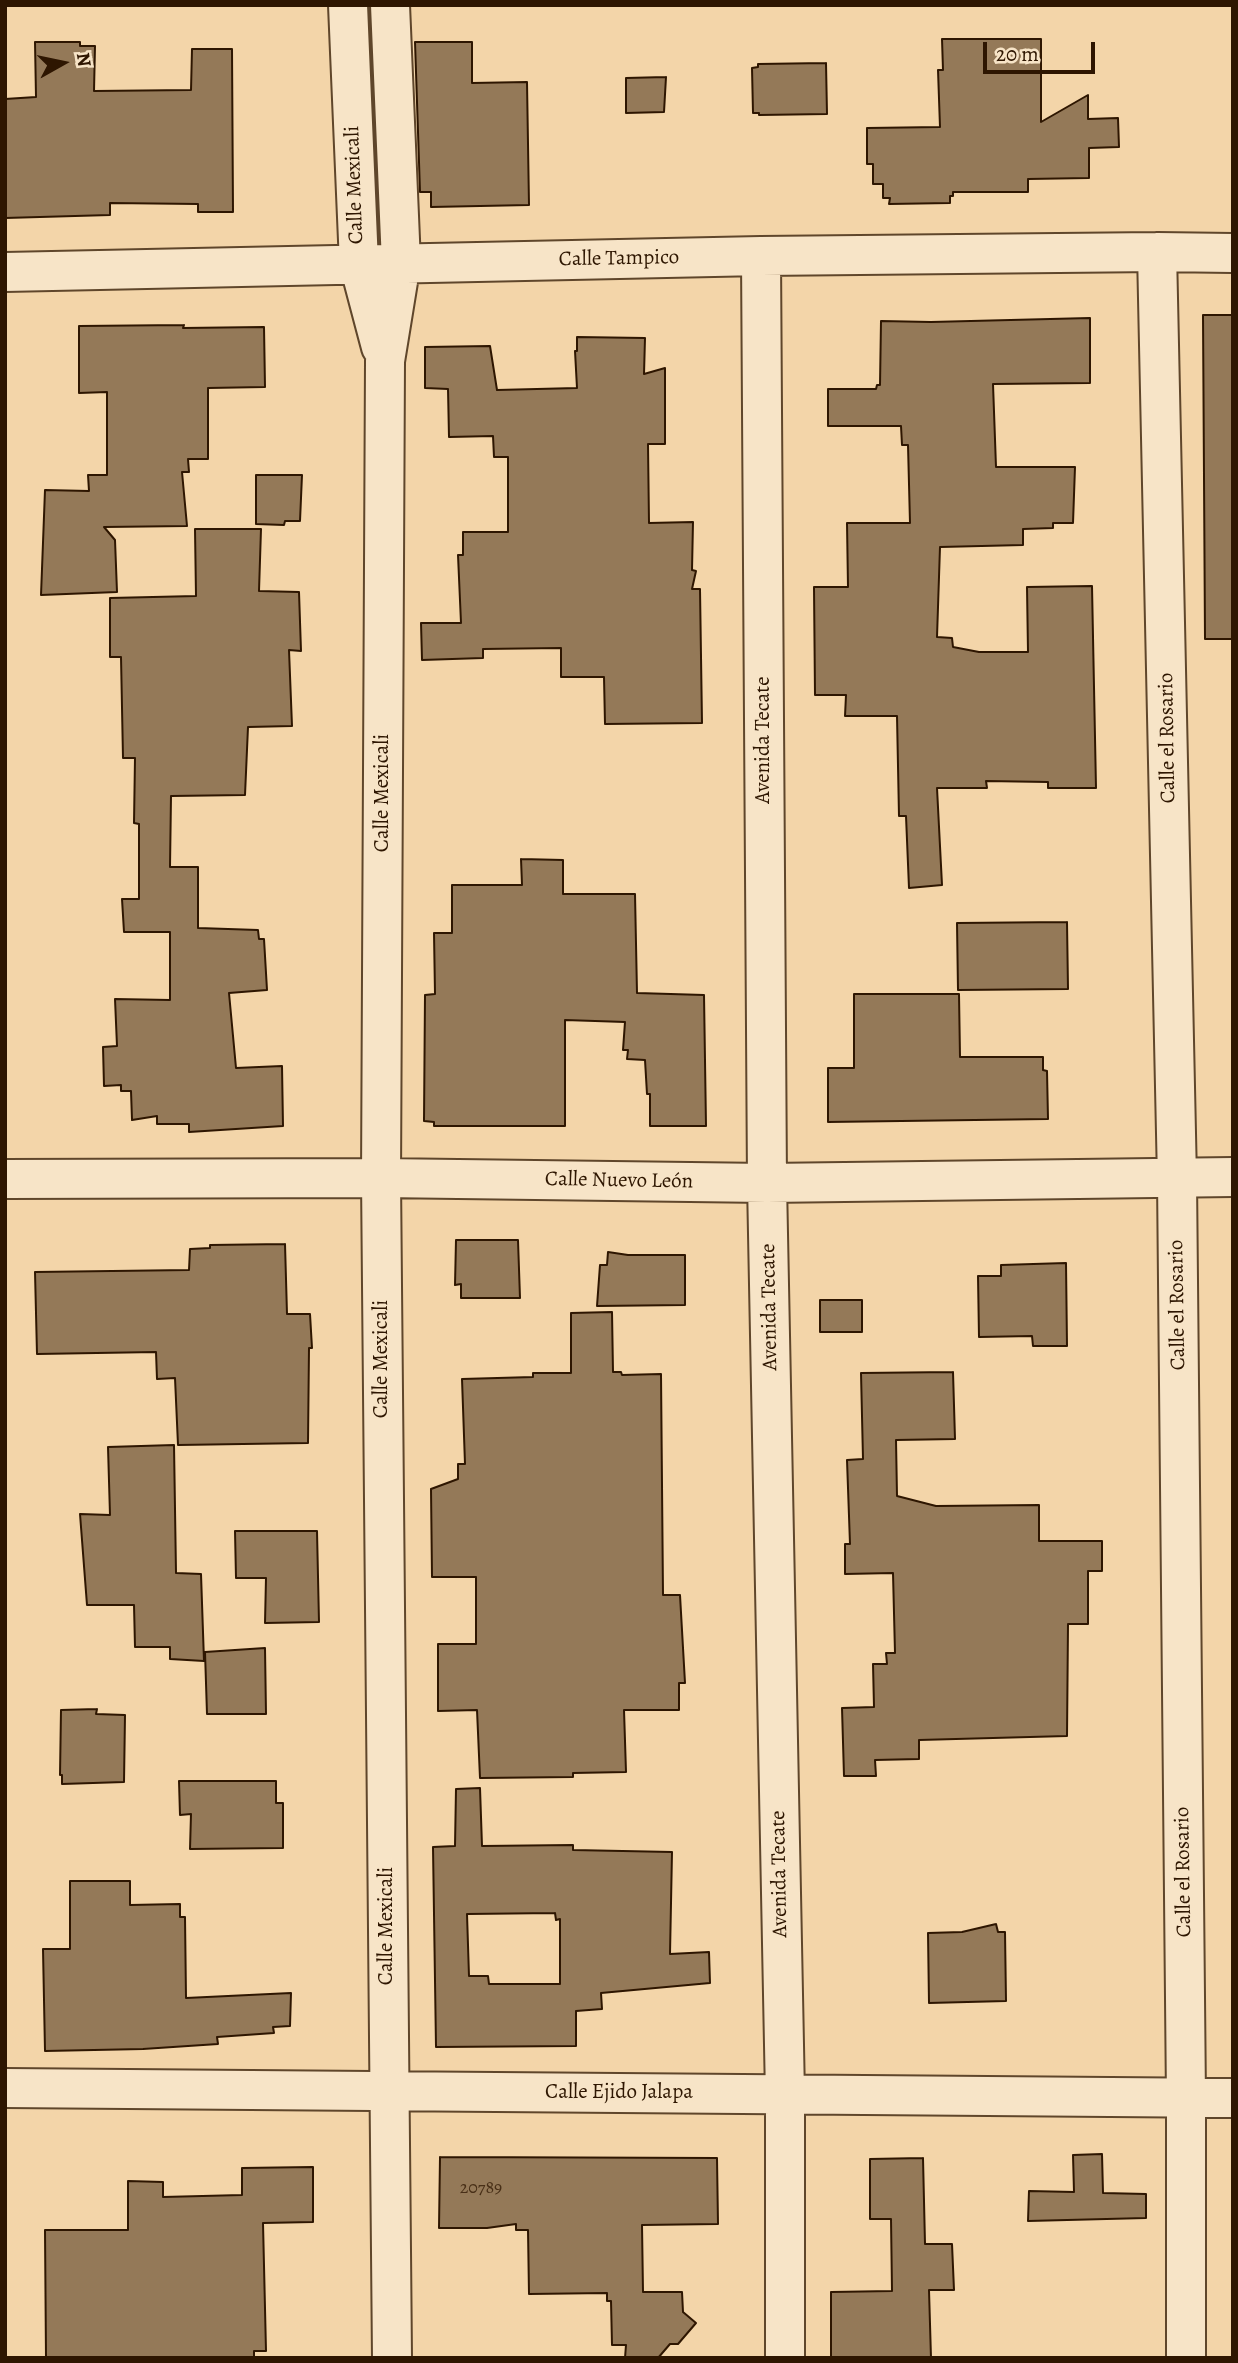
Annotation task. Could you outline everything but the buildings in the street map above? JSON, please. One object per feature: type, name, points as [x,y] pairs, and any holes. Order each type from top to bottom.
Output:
[{"type":"street","name":"Calle Mexicali","points":[[348,5],[359,264],[385,361]]},
{"type":"street","name":"Calle Mexicali","points":[[390,5],[401,263],[385,361],[381,1178],[392,2358]]},
{"type":"street","name":"Calle el Rosario","points":[[1157,252],[1177,1179],[1186,2098],[1185,2358]]},
{"type":"street","name":"Calle Tampico","points":[[5,272],[761,256],[1233,253]]},
{"type":"street","name":"Avenida Tecate","points":[[761,256],[767,1183],[785,2095],[785,2358]]},
{"type":"street","name":"Calle Nuevo León","points":[[5,1179],[381,1178],[767,1183],[1233,1177]]},
{"type":"street","name":"Calle Ejido Jalapa","points":[[5,2088],[1233,2098]]}]
